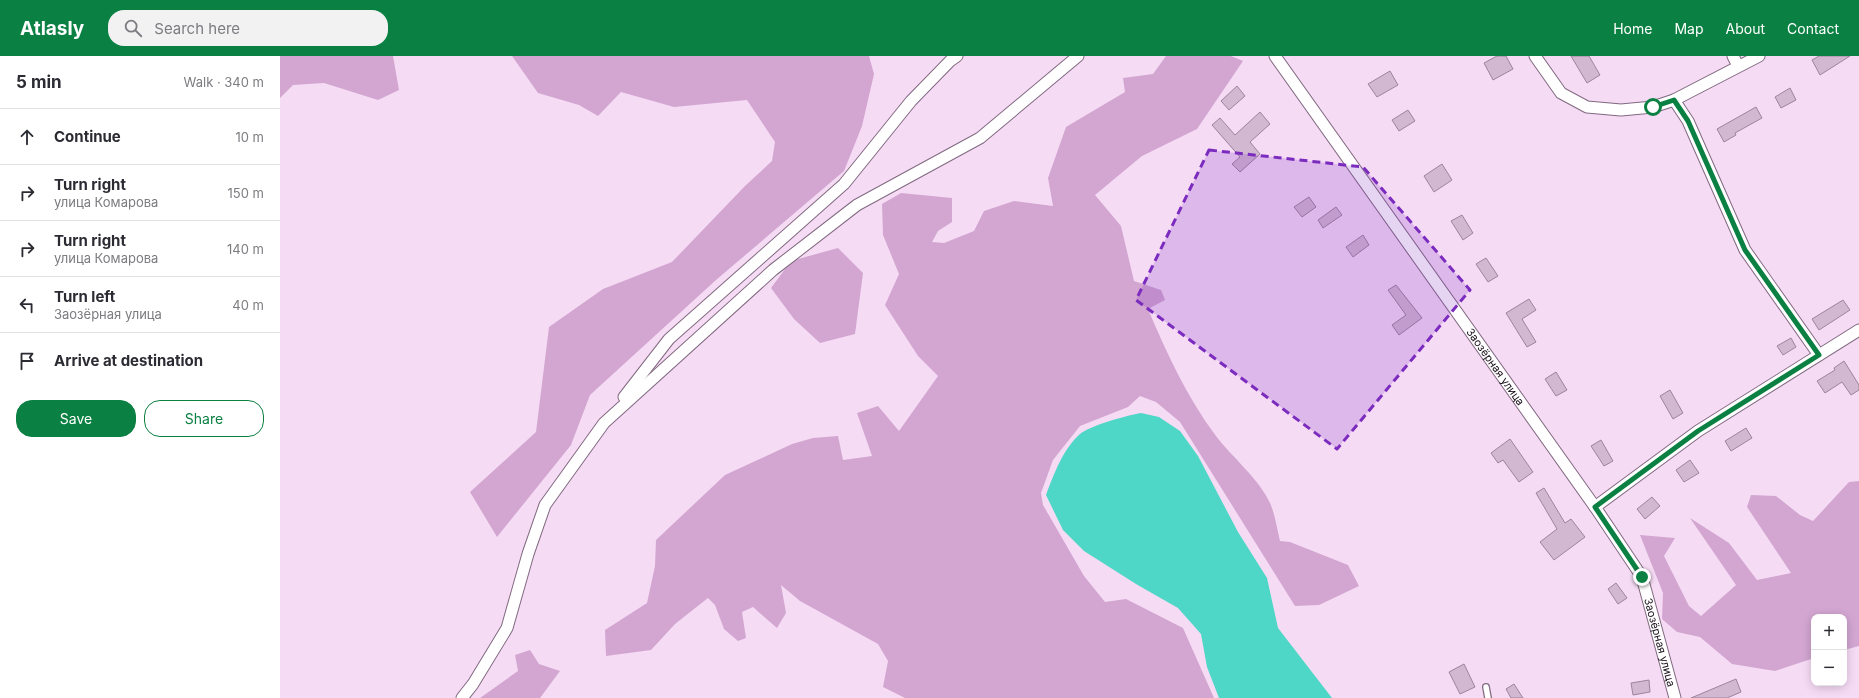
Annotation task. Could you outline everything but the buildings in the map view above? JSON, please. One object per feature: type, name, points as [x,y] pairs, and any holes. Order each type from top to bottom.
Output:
[{"type":"street","points":[[462,698],[473,684],[506,628],[528,554],[545,505],[604,423],[669,339],[844,184],[911,101],[950,61],[958,56]]},
{"type":"street","points":[[604,423],[773,270],[857,205],[980,138],[1078,56]]},
{"type":"street","name":"Заозёрная улица","points":[[1275,56],[1595,507],[1642,577],[1675,698]]},
{"type":"street","points":[[1535,56],[1561,93],[1587,107],[1621,110],[1653,107],[1674,100],[1759,56]]},
{"type":"street","points":[[1733,56],[1738,66]]},
{"type":"street","points":[[1674,100],[1688,121],[1745,250],[1819,355]]},
{"type":"street","points":[[1595,507],[1698,431],[1859,330]]},
{"type":"lane","points":[[1486,687],[1488,698]]},
{"type":"highlighted area","points":[[1209,150],[1363,167],[1470,290],[1337,449],[1136,300]]},
{"type":"shaded area","points":[[280,56],[393,56],[399,90],[378,100],[324,83],[293,85],[280,98]]},
{"type":"shaded area","points":[[512,56],[869,56],[874,74],[862,126],[844,171],[716,280],[590,395],[571,445],[497,537],[470,492],[536,432],[549,327],[603,289],[672,262],[745,186],[772,161],[775,142],[747,100],[674,107],[621,92],[598,116],[579,105],[538,93]]},
{"type":"shaded area","points":[[1166,56],[1231,56],[1243,61],[1197,129],[1142,156],[1095,195],[1121,226],[1134,281],[1161,290],[1165,300],[1148,309],[1162,342],[1187,391],[1206,422],[1222,444],[1259,485],[1265,494],[1273,512],[1280,541],[1290,542],[1348,565],[1359,586],[1319,605],[1295,606],[1180,422],[1156,402],[1140,396],[1128,407],[1080,426],[1053,460],[1041,493],[1043,505],[1084,576],[1105,602],[1126,599],[1183,628],[1214,698],[905,698],[883,687],[888,661],[878,644],[800,601],[781,585],[786,613],[777,628],[753,607],[742,612],[746,638],[738,641],[724,629],[715,605],[708,598],[675,624],[651,650],[606,656],[605,630],[647,603],[655,566],[656,540],[725,475],[792,444],[813,438],[838,436],[843,460],[872,456],[857,413],[878,406],[899,431],[938,376],[918,356],[885,305],[899,274],[883,235],[882,204],[901,193],[952,198],[952,222],[938,231],[932,242],[944,243],[974,231],[984,211],[1014,201],[1053,206],[1048,178],[1066,127],[1125,92],[1123,78],[1153,74]]},
{"type":"shaded area","points":[[838,248],[863,273],[855,334],[820,343],[794,319],[771,288],[791,261]]},
{"type":"shaded area","points":[[1141,413],[1159,417],[1180,431],[1198,456],[1238,532],[1267,578],[1278,628],[1332,698],[1219,698],[1207,667],[1201,634],[1178,608],[1136,584],[1084,551],[1063,530],[1046,495],[1064,454],[1074,440],[1085,431],[1118,418]]},
{"type":"shaded area","points":[[1859,481],[1859,646],[1847,649],[1847,614],[1811,614],[1811,659],[1775,671],[1732,664],[1700,637],[1677,632],[1662,619],[1663,593],[1640,535],[1675,538],[1664,556],[1689,606],[1701,616],[1736,585],[1690,518],[1729,543],[1757,580],[1791,573],[1747,507],[1751,495],[1776,496],[1800,515],[1813,521],[1849,482]]},
{"type":"shaded area","points":[[530,650],[539,664],[560,671],[540,698],[480,698],[518,671],[515,655]]},
{"type":"route","points":[[1642,577],[1595,507],[1698,431],[1819,355],[1745,250],[1723,196],[1688,121],[1674,100],[1653,107]]}]
